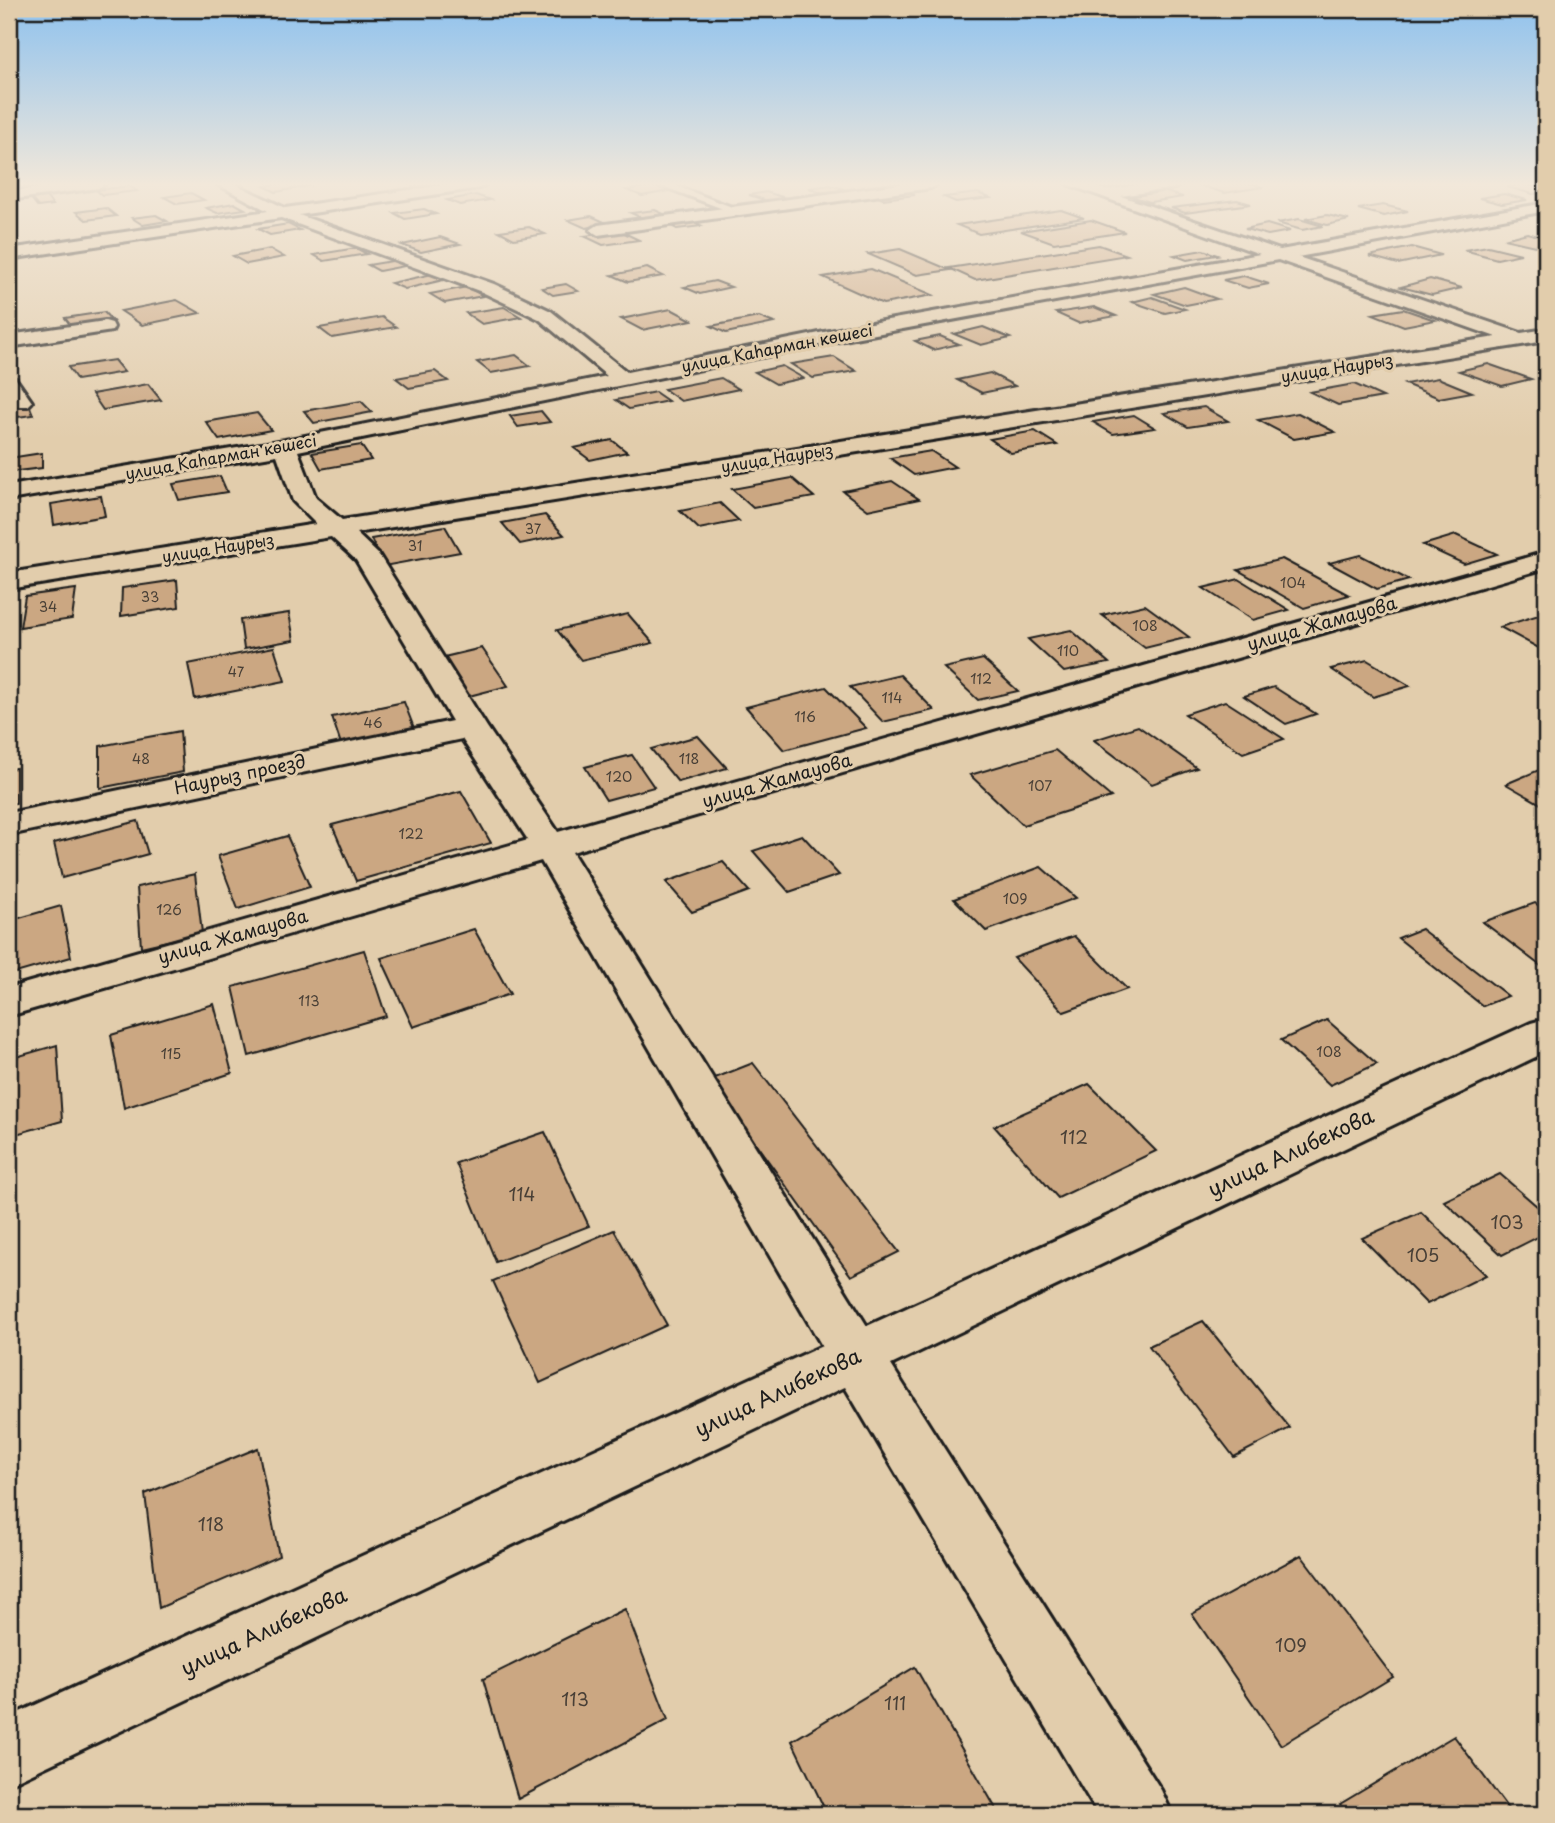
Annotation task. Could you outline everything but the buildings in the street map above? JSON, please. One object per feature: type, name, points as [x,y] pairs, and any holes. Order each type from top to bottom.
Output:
[{"type":"street","points":[[433,269],[488,288],[545,315],[623,379]]},
{"type":"street","name":"улица Каһарман көшесі","points":[[9,493],[285,447],[854,332],[1204,269]]},
{"type":"street","points":[[1315,269],[1486,328],[1520,329],[1546,348]]},
{"type":"street","points":[[9,341],[105,327]]},
{"type":"street","name":"улица Наурыз","points":[[9,581],[338,529],[1520,329],[1546,335]]},
{"type":"street","points":[[9,383],[21,402]]},
{"type":"street","points":[[285,447],[305,501],[366,555],[471,727],[550,846],[856,1356],[1137,1814]]},
{"type":"street","name":"улица Жамауова","points":[[9,1002],[1546,560]]},
{"type":"street","name":"Наурыз проезд","points":[[9,824],[471,727]]},
{"type":"street","name":"улица Алибекова","points":[[9,1751],[1546,1034]]}]
